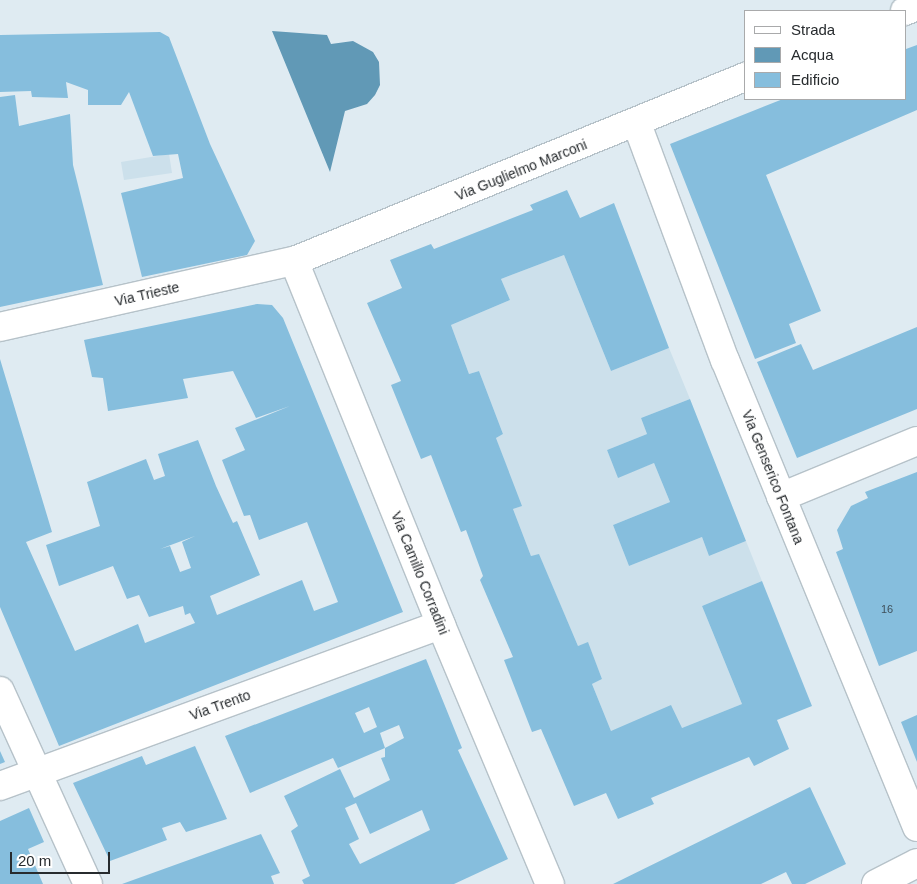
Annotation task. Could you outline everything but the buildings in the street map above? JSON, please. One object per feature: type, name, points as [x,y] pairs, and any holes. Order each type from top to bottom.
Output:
[{"type":"street","name":"Via Guglielmo Marconi","points":[[294,261],[637,124],[744,78]]},
{"type":"street","name":"Via Genserico Fontana","points":[[637,124],[725,360],[917,827]]},
{"type":"street","name":"Via Trieste","points":[[0,326],[294,261]]},
{"type":"street","name":"Via Camillo Corradini","points":[[294,261],[544,882]]},
{"type":"street","points":[[781,497],[917,441]]},
{"type":"street","name":"Via Trento","points":[[0,786],[441,625]]},
{"type":"street","points":[[0,691],[88,884]]},
{"type":"street","points":[[876,884],[917,863]]},
{"type":"shaded area","points":[[169,154],[172,173],[124,180],[121,162]]},
{"type":"shaded area","points":[[564,255],[611,371],[669,348],[690,399],[641,418],[647,434],[607,450],[618,477],[654,463],[670,502],[613,525],[629,566],[702,537],[709,556],[746,541],[762,581],[702,606],[742,704],[682,728],[611,731],[592,684],[602,679],[588,643],[578,646],[539,555],[531,556],[513,509],[521,506],[496,438],[503,434],[479,371],[469,374],[451,325],[510,300],[501,279]]},
{"type":"water","points":[[272,31],[327,35],[331,44],[353,41],[373,52],[379,62],[380,85],[375,95],[367,104],[345,111],[330,172]]}]
